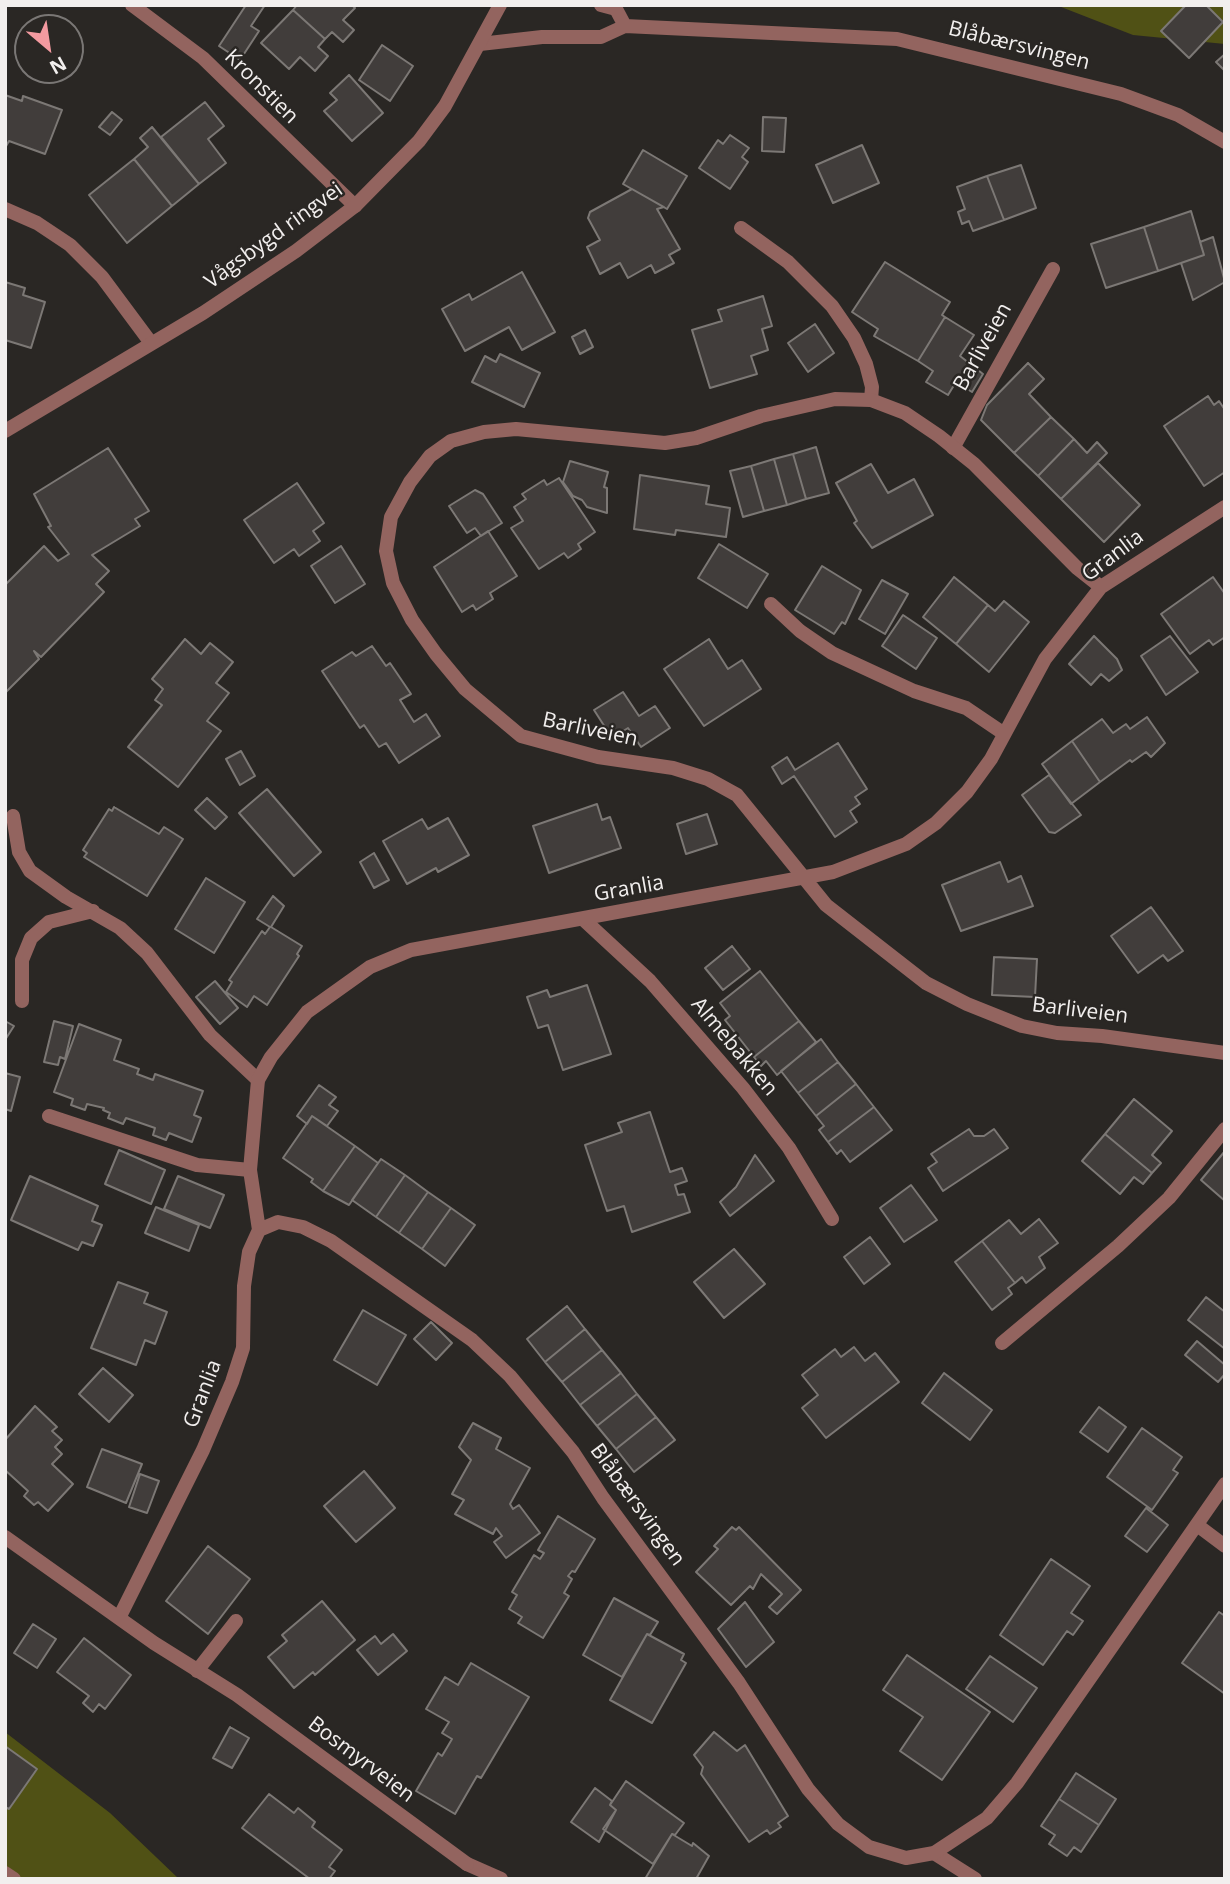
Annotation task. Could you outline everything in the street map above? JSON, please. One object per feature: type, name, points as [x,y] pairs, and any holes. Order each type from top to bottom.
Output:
[{"type":"street","name":"Kronstien","points":[[132,5],[203,58],[355,206]]},
{"type":"street","name":"Vågsbygd ringvei","points":[[5,431],[203,313],[296,251],[355,206],[419,141],[466,72],[500,5]]},
{"type":"street","points":[[601,5],[616,9],[625,26]]},
{"type":"street","name":"Blåbærsvingen","points":[[480,44],[542,37],[601,37],[625,26],[897,39],[1121,94],[1178,115],[1225,142]]},
{"type":"street","points":[[5,209],[37,223],[70,245],[102,278],[151,343]]},
{"type":"street","points":[[741,228],[788,262],[831,306],[854,338],[866,365],[872,387],[871,400]]},
{"type":"street","name":"Barliveien","points":[[953,448],[1053,269]]},
{"type":"street","name":"Barliveien","points":[[1101,587],[1077,568],[974,464],[905,413],[871,400],[835,400],[761,416],[696,438],[665,443],[516,429],[484,432],[452,441],[430,456],[410,482],[391,517],[386,551],[393,583],[412,620],[436,654],[465,689],[521,736],[563,749],[674,768],[708,779],[737,795],[826,905],[890,957],[926,982],[967,1004],[1022,1026],[1057,1033],[1114,1037],[1225,1053]]},
{"type":"street","name":"Granlia","points":[[120,1616],[203,1450],[232,1382],[243,1348],[244,1286],[249,1252],[259,1230],[250,1170],[258,1080],[271,1057],[307,1012],[370,967],[434,944],[805,877],[871,859],[906,844],[936,823],[967,792],[991,759],[1045,659],[1101,587],[1225,507]]},
{"type":"street","points":[[771,604],[800,631],[832,653],[914,691],[966,708],[1003,733]]},
{"type":"street","points":[[13,816],[19,852],[30,872],[65,897],[120,928],[147,953],[191,1014],[258,1080]]},
{"type":"street","points":[[22,1002],[22,960],[31,938],[49,922],[93,911]]},
{"type":"street","name":"Almebakken","points":[[583,919],[650,981],[743,1088],[789,1148],[832,1219]]},
{"type":"street","points":[[49,1116],[197,1165],[250,1170]]},
{"type":"street","points":[[1002,1343],[1118,1246],[1158,1208],[1225,1129]]},
{"type":"street","name":"Blåbærsvingen","points":[[259,1230],[278,1222],[303,1227],[331,1241],[472,1340],[510,1376],[573,1452],[603,1498],[738,1683],[808,1789],[838,1824],[869,1847],[906,1858],[934,1853],[987,1818],[1017,1783],[1225,1483]]},
{"type":"street","points":[[1197,1525],[1225,1546]]},
{"type":"street","name":"Bosmyrveien","points":[[5,1537],[197,1671],[246,1701],[467,1864],[501,1879]]},
{"type":"street","points":[[197,1671],[236,1621]]},
{"type":"street","points":[[934,1853],[975,1879]]},
{"type":"street","points":[[5,1873],[14,1879]]},
{"type":"shaded area","points":[[1056,5],[1225,5],[1225,44],[1133,35]]},
{"type":"shaded area","points":[[5,1732],[110,1813],[179,1879],[5,1879]]},
{"type":"building","points":[[246,5],[265,5],[251,26],[259,31],[240,60],[219,46]]},
{"type":"building","points":[[297,5],[352,5],[355,8],[343,20],[354,30],[343,42],[332,32],[325,39],[293,10]]},
{"type":"building","points":[[1186,5],[1206,5],[1223,22],[1189,58],[1161,31]]},
{"type":"building","points":[[293,10],[325,39],[318,47],[328,56],[315,71],[300,57],[289,69],[261,43]]},
{"type":"building","points":[[382,45],[413,66],[390,101],[359,80]]},
{"type":"building","points":[[1225,54],[1225,71],[1216,62]]},
{"type":"building","points":[[349,75],[383,113],[352,141],[324,111],[337,100],[330,93]]},
{"type":"building","points":[[5,95],[22,101],[23,96],[62,110],[45,154],[9,141],[5,148]]},
{"type":"building","points":[[205,102],[224,126],[208,139],[226,163],[199,184],[161,137]]},
{"type":"building","points":[[112,112],[122,120],[110,135],[99,127]]},
{"type":"building","points":[[763,117],[786,118],[784,152],[762,151]]},
{"type":"building","points":[[152,127],[199,184],[172,206],[134,159],[148,147],[140,138]]},
{"type":"building","points":[[730,135],[749,148],[742,157],[748,162],[730,189],[699,168],[718,140],[723,144]]},
{"type":"building","points":[[862,145],[879,183],[833,203],[816,165]]},
{"type":"building","points":[[643,150],[687,176],[667,209],[623,184]]},
{"type":"building","points":[[134,159],[172,206],[127,243],[89,195]]},
{"type":"building","points":[[1021,165],[1036,208],[1004,220],[987,176]]},
{"type":"building","points":[[987,176],[1004,220],[973,231],[969,221],[962,224],[958,212],[965,209],[957,187]]},
{"type":"building","points":[[632,189],[664,207],[657,209],[680,249],[669,255],[674,263],[655,273],[651,265],[628,278],[620,263],[600,274],[587,247],[600,240],[588,218],[590,212]]},
{"type":"building","points":[[1191,211],[1204,255],[1158,271],[1144,227]]},
{"type":"building","points":[[1144,227],[1158,271],[1106,288],[1091,244]]},
{"type":"building","points":[[1213,237],[1225,282],[1193,300],[1181,263],[1204,255],[1200,242]]},
{"type":"building","points":[[885,262],[950,302],[942,315],[945,317],[918,361],[874,336],[878,329],[852,312]]},
{"type":"building","points":[[522,272],[555,332],[522,350],[509,327],[465,351],[442,309],[469,294],[472,300]]},
{"type":"building","points":[[5,282],[25,288],[23,295],[45,302],[31,348],[5,340]]},
{"type":"building","points":[[763,296],[772,326],[762,329],[768,350],[751,356],[757,374],[710,388],[692,330],[722,321],[718,310]]},
{"type":"building","points":[[945,317],[974,335],[960,356],[983,374],[972,392],[956,382],[948,395],[926,382],[933,371],[918,361]]},
{"type":"building","points":[[815,324],[834,353],[808,372],[788,343]]},
{"type":"building","points":[[585,330],[593,347],[580,354],[572,337]]},
{"type":"building","points":[[500,354],[540,373],[524,407],[472,382],[485,356],[496,362]]},
{"type":"building","points":[[1028,363],[1044,379],[1029,394],[1051,417],[1014,453],[981,420],[987,405]]},
{"type":"building","points":[[1208,396],[1214,405],[1219,401],[1225,410],[1225,472],[1204,486],[1164,426]]},
{"type":"building","points":[[1051,417],[1074,439],[1038,476],[1014,453]]},
{"type":"building","points":[[1074,439],[1087,453],[1097,442],[1107,453],[1061,499],[1038,476]]},
{"type":"building","points":[[816,447],[829,493],[806,499],[793,454]]},
{"type":"building","points":[[108,448],[149,511],[135,519],[140,526],[92,555],[109,571],[96,584],[104,592],[41,657],[34,651],[39,659],[5,693],[5,585],[44,546],[58,561],[69,554],[48,527],[51,526],[34,494]]},
{"type":"building","points":[[793,454],[806,499],[787,505],[774,459]]},
{"type":"building","points":[[774,459],[787,505],[764,511],[751,466]]},
{"type":"building","points":[[570,461],[608,472],[604,487],[607,488],[607,513],[587,507],[582,500],[573,496],[563,482]]},
{"type":"building","points":[[1098,463],[1140,505],[1104,542],[1061,499]]},
{"type":"building","points":[[871,464],[888,493],[914,479],[933,515],[872,548],[854,523],[857,521],[836,483]]},
{"type":"building","points":[[751,466],[764,511],[743,517],[730,471]]},
{"type":"building","points":[[640,475],[709,486],[706,504],[730,508],[726,537],[676,530],[675,535],[634,529]]},
{"type":"building","points":[[559,478],[595,532],[578,544],[581,549],[568,558],[564,553],[539,569],[511,528],[523,521],[514,507],[526,499],[522,494],[544,480],[547,485]]},
{"type":"building","points":[[297,483],[324,523],[313,531],[320,541],[299,556],[294,549],[274,563],[244,520]]},
{"type":"building","points":[[475,490],[483,494],[502,523],[481,536],[475,528],[467,533],[449,506]]},
{"type":"building","points":[[488,531],[517,576],[490,593],[493,599],[476,610],[473,605],[462,612],[434,567]]},
{"type":"building","points":[[719,544],[768,574],[747,608],[698,578]]},
{"type":"building","points":[[341,546],[365,584],[335,603],[311,566]]},
{"type":"building","points":[[822,566],[861,590],[845,624],[842,622],[834,634],[795,610]]},
{"type":"building","points":[[954,577],[988,605],[956,644],[923,617]]},
{"type":"building","points":[[1213,577],[1225,594],[1225,637],[1213,645],[1209,640],[1190,654],[1161,614]]},
{"type":"building","points":[[882,580],[908,594],[885,634],[859,619]]},
{"type":"building","points":[[1004,601],[1029,622],[989,672],[956,644],[988,605],[995,611]]},
{"type":"building","points":[[903,615],[937,638],[916,669],[882,646]]},
{"type":"building","points":[[1094,636],[1117,659],[1122,670],[1109,681],[1101,674],[1091,685],[1069,664]]},
{"type":"building","points":[[1170,636],[1198,672],[1166,695],[1141,656]]},
{"type":"building","points":[[185,639],[201,654],[210,643],[233,662],[216,683],[229,693],[207,721],[221,731],[178,787],[128,747],[162,705],[155,700],[163,689],[152,679]]},
{"type":"building","points":[[709,639],[728,669],[742,660],[761,689],[704,726],[664,669]]},
{"type":"building","points":[[372,646],[386,666],[390,663],[411,694],[400,700],[414,722],[426,714],[440,736],[399,763],[386,743],[379,747],[364,725],[360,728],[322,671],[352,652],[356,656]]},
{"type":"building","points":[[623,692],[639,716],[655,706],[670,728],[641,747],[628,728],[612,738],[594,710]]},
{"type":"building","points":[[1147,717],[1165,743],[1151,757],[1146,752],[1100,782],[1072,741],[1102,719],[1113,733],[1126,724],[1130,729]]},
{"type":"building","points":[[1072,741],[1100,782],[1071,804],[1042,764]]},
{"type":"building","points":[[838,743],[867,789],[855,797],[860,804],[850,811],[857,822],[835,837],[794,776],[782,784],[772,767],[787,757],[795,770]]},
{"type":"building","points":[[241,751],[255,776],[240,785],[226,759]]},
{"type":"building","points":[[1049,775],[1081,815],[1055,833],[1049,832],[1022,795]]},
{"type":"building","points":[[267,789],[321,852],[294,876],[239,813]]},
{"type":"building","points":[[207,798],[227,817],[215,829],[195,810]]},
{"type":"building","points":[[597,804],[602,820],[610,817],[621,848],[549,873],[533,826]]},
{"type":"building","points":[[114,807],[159,834],[164,827],[183,839],[147,896],[84,857],[87,853],[83,850],[109,809],[112,811]]},
{"type":"building","points":[[707,814],[717,844],[686,854],[677,824]]},
{"type":"building","points":[[448,818],[469,855],[438,872],[436,868],[407,884],[383,841],[422,819],[428,829]]},
{"type":"building","points":[[374,853],[389,880],[374,888],[360,862]]},
{"type":"building","points":[[1000,862],[1008,882],[1021,876],[1033,906],[961,931],[942,885]]},
{"type":"building","points":[[206,878],[245,902],[214,953],[175,929]]},
{"type":"building","points":[[273,896],[284,906],[271,927],[302,946],[297,954],[299,956],[267,1005],[254,996],[247,1007],[226,992],[232,982],[229,980],[262,931],[265,934],[270,927],[257,919]]},
{"type":"building","points":[[1151,907],[1183,951],[1168,961],[1163,955],[1138,973],[1111,936]]},
{"type":"building","points":[[732,946],[750,969],[723,990],[705,968]]},
{"type":"building","points":[[994,957],[1037,959],[1035,997],[992,995]]},
{"type":"building","points":[[760,971],[799,1021],[754,1057],[725,1020],[730,1016],[720,1003]]},
{"type":"building","points":[[215,981],[238,1008],[220,1024],[196,997]]},
{"type":"building","points":[[587,985],[611,1054],[563,1070],[548,1025],[538,1028],[527,997],[547,990],[550,997]]},
{"type":"building","points":[[5,1021],[14,1026],[5,1040]]},
{"type":"building","points":[[54,1021],[73,1026],[65,1059],[60,1057],[58,1065],[44,1062]]},
{"type":"building","points":[[799,1021],[816,1042],[777,1075],[766,1061],[761,1066],[754,1057]]},
{"type":"building","points":[[79,1024],[121,1040],[114,1060],[139,1069],[137,1074],[153,1080],[155,1074],[203,1091],[194,1115],[201,1118],[192,1142],[169,1133],[166,1140],[153,1135],[155,1128],[126,1118],[123,1124],[108,1118],[110,1113],[103,1110],[104,1108],[87,1104],[85,1110],[71,1105],[73,1099],[54,1092]]},
{"type":"building","points":[[821,1039],[838,1062],[798,1093],[781,1071]]},
{"type":"building","points":[[838,1062],[856,1084],[816,1116],[798,1093]]},
{"type":"building","points":[[5,1073],[20,1077],[11,1111],[5,1109]]},
{"type":"building","points":[[856,1084],[874,1107],[828,1142],[819,1130],[824,1126],[816,1116]]},
{"type":"building","points":[[319,1085],[336,1097],[329,1105],[338,1111],[327,1126],[312,1116],[307,1124],[297,1116]]},
{"type":"building","points":[[1134,1099],[1172,1131],[1152,1155],[1161,1163],[1152,1173],[1105,1134]]},
{"type":"building","points":[[874,1107],[892,1130],[850,1162],[841,1150],[837,1154],[828,1142]]},
{"type":"building","points":[[650,1112],[670,1172],[682,1168],[687,1181],[675,1185],[678,1195],[684,1194],[690,1212],[632,1232],[624,1206],[607,1211],[585,1145],[622,1132],[618,1123]]},
{"type":"building","points":[[312,1116],[355,1146],[323,1191],[311,1182],[313,1179],[283,1158]]},
{"type":"building","points":[[969,1129],[974,1136],[984,1136],[994,1129],[1008,1148],[943,1191],[928,1168],[937,1162],[931,1154]]},
{"type":"building","points":[[1105,1134],[1152,1173],[1143,1184],[1134,1177],[1120,1194],[1082,1161]]},
{"type":"building","points":[[355,1146],[378,1163],[349,1205],[323,1191]]},
{"type":"building","points":[[119,1150],[165,1170],[151,1204],[105,1184]]},
{"type":"building","points":[[1225,1151],[1225,1201],[1201,1180]]},
{"type":"building","points":[[755,1155],[774,1181],[730,1216],[720,1202],[736,1187]]},
{"type":"building","points":[[381,1159],[405,1175],[376,1217],[352,1200]]},
{"type":"building","points":[[405,1175],[428,1192],[399,1233],[376,1217]]},
{"type":"building","points":[[30,1176],[98,1206],[92,1221],[102,1225],[93,1246],[82,1242],[78,1250],[11,1220]]},
{"type":"building","points":[[178,1176],[224,1195],[210,1228],[164,1209]]},
{"type":"building","points":[[911,1185],[937,1220],[904,1242],[880,1208]]},
{"type":"building","points":[[428,1192],[451,1208],[422,1249],[399,1233]]},
{"type":"building","points":[[156,1207],[199,1225],[189,1251],[145,1233]]},
{"type":"building","points":[[451,1208],[475,1225],[445,1266],[422,1249]]},
{"type":"building","points":[[1039,1219],[1058,1243],[1039,1257],[1045,1268],[1026,1283],[1022,1277],[1015,1283],[982,1241],[1009,1220],[1021,1234]]},
{"type":"building","points":[[870,1237],[890,1264],[864,1284],[844,1257]]},
{"type":"building","points":[[982,1241],[1015,1283],[1008,1288],[1012,1294],[992,1310],[955,1262]]},
{"type":"building","points":[[734,1249],[765,1284],[724,1318],[694,1282]]},
{"type":"building","points":[[118,1282],[148,1293],[144,1303],[167,1312],[155,1344],[145,1340],[136,1365],[91,1348]]},
{"type":"building","points":[[1206,1297],[1225,1312],[1225,1349],[1188,1320]]},
{"type":"building","points":[[567,1306],[585,1329],[545,1362],[527,1339]]},
{"type":"building","points":[[363,1310],[406,1335],[377,1385],[334,1360]]},
{"type":"building","points":[[431,1322],[452,1343],[436,1360],[414,1339]]},
{"type":"building","points":[[585,1329],[602,1350],[562,1382],[545,1362]]},
{"type":"building","points":[[1197,1341],[1225,1365],[1225,1374],[1218,1382],[1185,1355]]},
{"type":"building","points":[[854,1347],[865,1361],[875,1353],[899,1382],[826,1438],[802,1408],[818,1395],[802,1375],[835,1349],[841,1357]]},
{"type":"building","points":[[602,1350],[621,1373],[580,1405],[562,1382]]},
{"type":"building","points":[[103,1368],[133,1395],[109,1422],[79,1394]]},
{"type":"building","points":[[621,1373],[637,1394],[597,1426],[580,1405]]},
{"type":"building","points":[[944,1373],[992,1410],[970,1440],[922,1403]]},
{"type":"building","points":[[637,1394],[656,1417],[616,1449],[597,1426]]},
{"type":"building","points":[[35,1406],[57,1427],[52,1431],[62,1440],[55,1447],[62,1454],[52,1464],[73,1484],[48,1511],[38,1502],[34,1505],[24,1496],[28,1491],[5,1470],[5,1440]]},
{"type":"building","points":[[1099,1407],[1126,1427],[1108,1452],[1080,1432]]},
{"type":"building","points":[[656,1417],[675,1440],[634,1472],[616,1449]]},
{"type":"building","points":[[473,1423],[501,1438],[496,1449],[530,1468],[510,1504],[513,1509],[519,1505],[540,1533],[506,1558],[494,1542],[502,1536],[496,1528],[493,1534],[455,1514],[464,1500],[452,1494],[471,1460],[459,1447]]},
{"type":"building","points":[[1142,1428],[1182,1457],[1173,1470],[1178,1473],[1152,1510],[1107,1477]]},
{"type":"building","points":[[102,1449],[142,1464],[126,1503],[87,1487]]},
{"type":"building","points":[[364,1471],[395,1508],[356,1542],[324,1506]]},
{"type":"building","points":[[140,1474],[159,1481],[147,1513],[129,1507]]},
{"type":"building","points":[[1146,1508],[1168,1525],[1147,1552],[1125,1536]]},
{"type":"building","points":[[558,1516],[595,1539],[575,1572],[572,1571],[568,1576],[572,1579],[564,1593],[569,1596],[543,1638],[518,1623],[522,1617],[509,1609],[517,1595],[512,1592],[534,1555],[540,1559],[544,1553],[538,1550]]},
{"type":"building","points":[[732,1527],[736,1530],[739,1527],[801,1590],[777,1614],[769,1607],[782,1594],[761,1574],[753,1589],[750,1586],[731,1605],[696,1572],[718,1549],[714,1546]]},
{"type":"building","points":[[208,1546],[250,1579],[208,1634],[166,1601]]},
{"type":"building","points":[[1051,1559],[1090,1586],[1071,1613],[1083,1621],[1073,1635],[1067,1631],[1043,1665],[1000,1635]]},
{"type":"building","points":[[614,1598],[658,1622],[650,1635],[647,1634],[622,1677],[583,1655]]},
{"type":"building","points":[[322,1601],[355,1640],[315,1675],[313,1672],[294,1688],[268,1657],[287,1641],[282,1635]]},
{"type":"building","points":[[745,1602],[774,1642],[746,1667],[718,1629]]},
{"type":"building","points":[[1219,1612],[1225,1616],[1225,1694],[1182,1663]]},
{"type":"building","points":[[33,1624],[56,1639],[37,1668],[14,1653]]},
{"type":"building","points":[[393,1634],[407,1651],[378,1675],[357,1650],[375,1636],[381,1644]]},
{"type":"building","points":[[647,1634],[684,1654],[681,1660],[686,1663],[652,1723],[610,1700]]},
{"type":"building","points":[[84,1638],[131,1675],[105,1709],[99,1704],[93,1712],[83,1703],[89,1696],[57,1672]]},
{"type":"building","points":[[907,1655],[990,1712],[942,1780],[900,1751],[923,1717],[883,1690]]},
{"type":"building","points":[[990,1656],[1037,1688],[1013,1722],[966,1689]]},
{"type":"building","points":[[471,1663],[529,1697],[481,1778],[477,1776],[455,1814],[416,1791],[438,1753],[442,1756],[452,1739],[442,1733],[449,1722],[426,1709],[445,1677],[458,1685]]},
{"type":"building","points":[[230,1727],[249,1738],[232,1768],[213,1758]]},
{"type":"building","points":[[714,1732],[737,1751],[745,1745],[788,1816],[778,1823],[781,1827],[770,1834],[767,1830],[749,1842],[701,1774],[703,1767],[694,1755]]},
{"type":"building","points":[[5,1746],[37,1769],[9,1809],[5,1807]]},
{"type":"building","points":[[1076,1773],[1116,1799],[1099,1825],[1059,1799]]},
{"type":"building","points":[[626,1781],[684,1823],[675,1835],[672,1834],[653,1864],[603,1829],[616,1810],[610,1805]]},
{"type":"building","points":[[595,1788],[612,1801],[610,1805],[616,1810],[599,1842],[571,1822]]},
{"type":"building","points":[[269,1794],[294,1813],[298,1808],[315,1822],[312,1827],[342,1850],[329,1867],[335,1871],[329,1879],[310,1879],[242,1828]]},
{"type":"building","points":[[1059,1799],[1099,1825],[1081,1852],[1074,1847],[1067,1856],[1049,1844],[1055,1835],[1041,1826]]},
{"type":"building","points":[[672,1834],[692,1846],[693,1843],[709,1856],[696,1879],[645,1879]]}]
